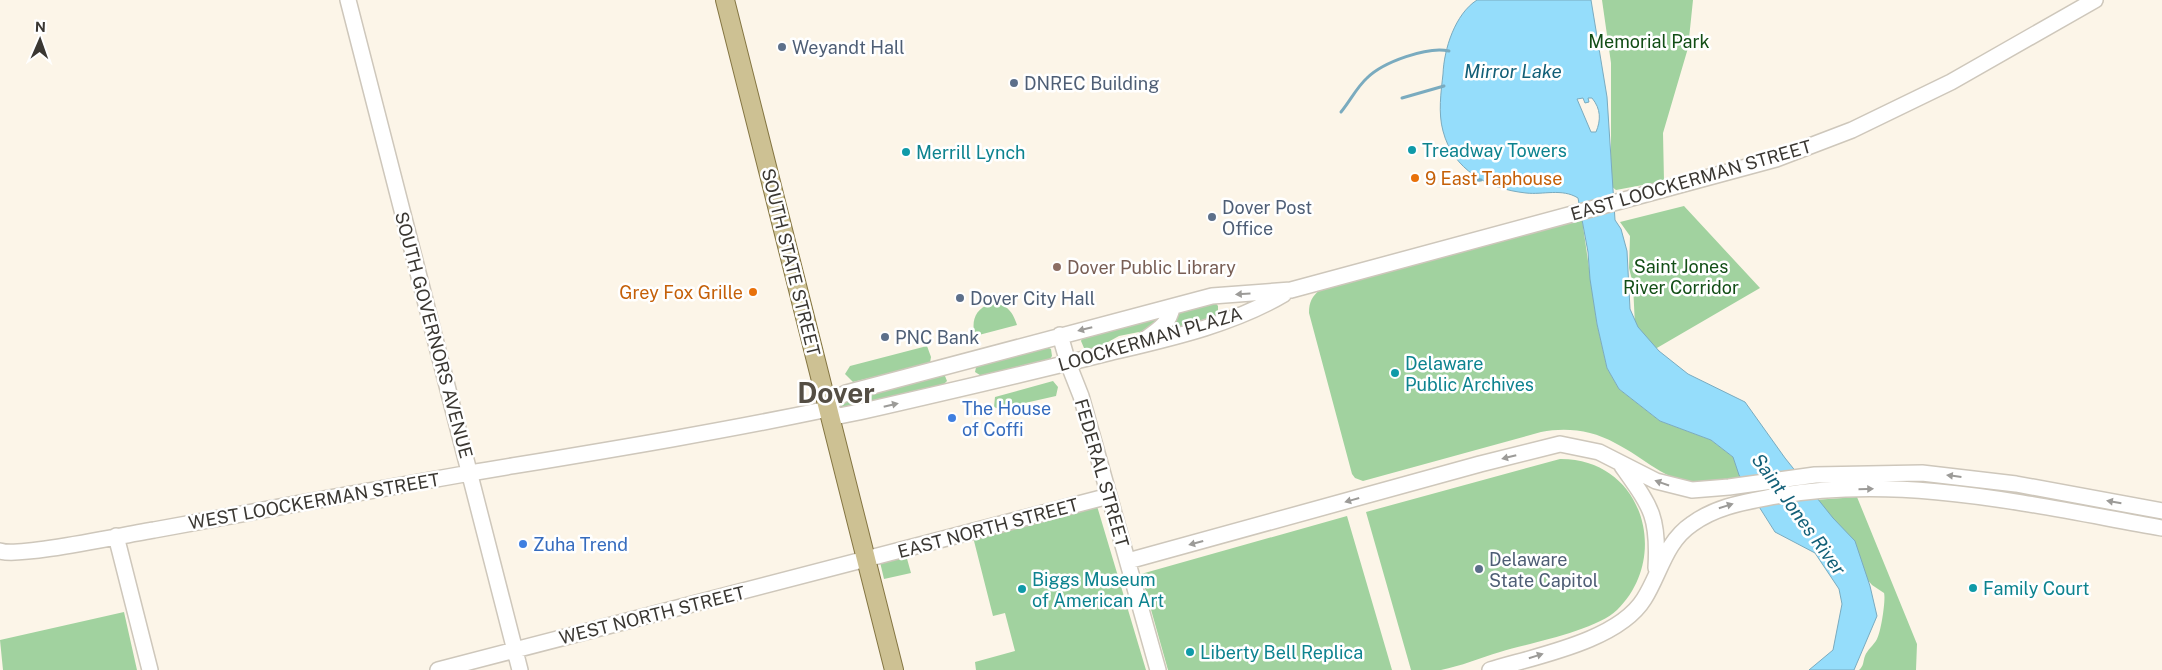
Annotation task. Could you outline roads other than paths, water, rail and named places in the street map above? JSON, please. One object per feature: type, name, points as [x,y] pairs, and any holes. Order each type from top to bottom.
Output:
[{"type":"main road","name":"SOUTH STATE STREET","points":[[725,0],[894,670]]},
{"type":"street","name":"SOUTH GOVERNORS AVENUE","points":[[348,0],[520,670]]},
{"type":"street","name":"EAST LOOCKERMAN STREET","points":[[1292,290],[1776,159],[1852,130],[1951,82],[2095,0]]},
{"type":"street","name":"LOOCKERMAN PLAZA","points":[[1292,290],[1272,301],[1212,325],[1135,347],[859,412],[839,416],[828,409],[836,398],[846,393],[1172,306],[1212,296],[1292,290]]},
{"type":"street","points":[[1135,347],[1161,328],[1171,316],[1172,306]]},
{"type":"street","name":"FEDERAL STREET","points":[[1060,335],[1068,363],[1081,396],[1158,670]]},
{"type":"street","name":"WEST LOOCKERMAN STREET","points":[[3,552],[116,536],[470,473],[655,443],[828,409]]},
{"type":"street","points":[[1128,561],[1480,464],[1560,444],[1598,452],[1656,481],[1674,487],[1710,490],[1815,475],[1893,472],[1944,474],[2016,484],[2162,511]]},
{"type":"street","points":[[1621,464],[1644,496],[1657,530],[1655,575]]},
{"type":"street","points":[[1490,670],[1579,643],[1614,629],[1630,616],[1644,599],[1655,575],[1681,532],[1704,516],[1726,507],[1751,501],[1817,491],[1892,488],[1952,492],[2162,528]]},
{"type":"street","name":"EAST NORTH STREET","points":[[866,560],[1109,496]]},
{"type":"street","points":[[116,536],[150,670]]},
{"type":"street","name":"WEST NORTH STREET","points":[[438,670],[866,560]]},
{"type":"water","points":[[1477,0],[1591,0],[1607,97],[1615,220],[1621,229],[1627,251],[1630,309],[1638,327],[1659,351],[1688,374],[1745,402],[1785,458],[1833,518],[1855,541],[1870,586],[1877,616],[1854,670],[1809,670],[1833,650],[1842,604],[1839,589],[1815,553],[1775,532],[1739,475],[1733,457],[1711,440],[1660,421],[1619,389],[1607,368],[1597,324],[1588,252],[1578,198],[1566,193],[1526,193],[1498,187],[1474,175],[1464,167],[1448,145],[1443,131],[1440,110],[1444,64],[1452,33],[1469,6]],"holes":[[[1583,98],[1585,103],[1589,102],[1588,98],[1592,98],[1599,110],[1599,123],[1596,132],[1591,132],[1577,99]]]},
{"type":"waterway","points":[[1341,112],[1363,82],[1384,66],[1418,53],[1440,50],[1449,51]]},
{"type":"waterway","points":[[1402,98],[1444,86]]},
{"type":"waterway","points":[[1446,184],[1481,180]]},
{"type":"place","name":"Weyandt Hall","points":[[782,47]]},
{"type":"place","name":"DNREC Building","points":[[1014,83]]},
{"type":"place","name":"Treadway Towers","points":[[1412,150]]},
{"type":"place","name":"Merrill Lynch","points":[[906,152]]},
{"type":"place","name":"9 East Taphouse","points":[[1415,178]]},
{"type":"place","name":"Dover Post Office","points":[[1212,217]]},
{"type":"place","name":"Dover Public Library","points":[[1057,267]]},
{"type":"place","name":"Grey Fox Grille","points":[[753,292]]},
{"type":"place","name":"Dover City Hall","points":[[960,298]]},
{"type":"place","name":"PNC Bank","points":[[885,337]]},
{"type":"place","name":"Delaware Public Archives","points":[[1395,373]]},
{"type":"place","name":"The House of Coffi","points":[[952,418]]},
{"type":"place","name":"Zuha Trend","points":[[523,544]]},
{"type":"place","name":"Delaware State Capitol","points":[[1479,569]]},
{"type":"place","name":"Family Court","points":[[1973,588]]},
{"type":"place","name":"Biggs Museum of American Art","points":[[1022,589]]},
{"type":"place","name":"Liberty Bell Replica","points":[[1190,652]]},
{"type":"district","name":"Dover","points":[[836,392]]},
{"type":"park label","name":"Memorial Park","points":[[1649,41]]},
{"type":"park label","name":"Saint Jones River Corridor","points":[[1681,276]]},
{"type":"water label","name":"Mirror Lake","points":[[1513,71]]},
{"type":"water label","name":"Saint Jones River","points":[[1799,514]]}]
